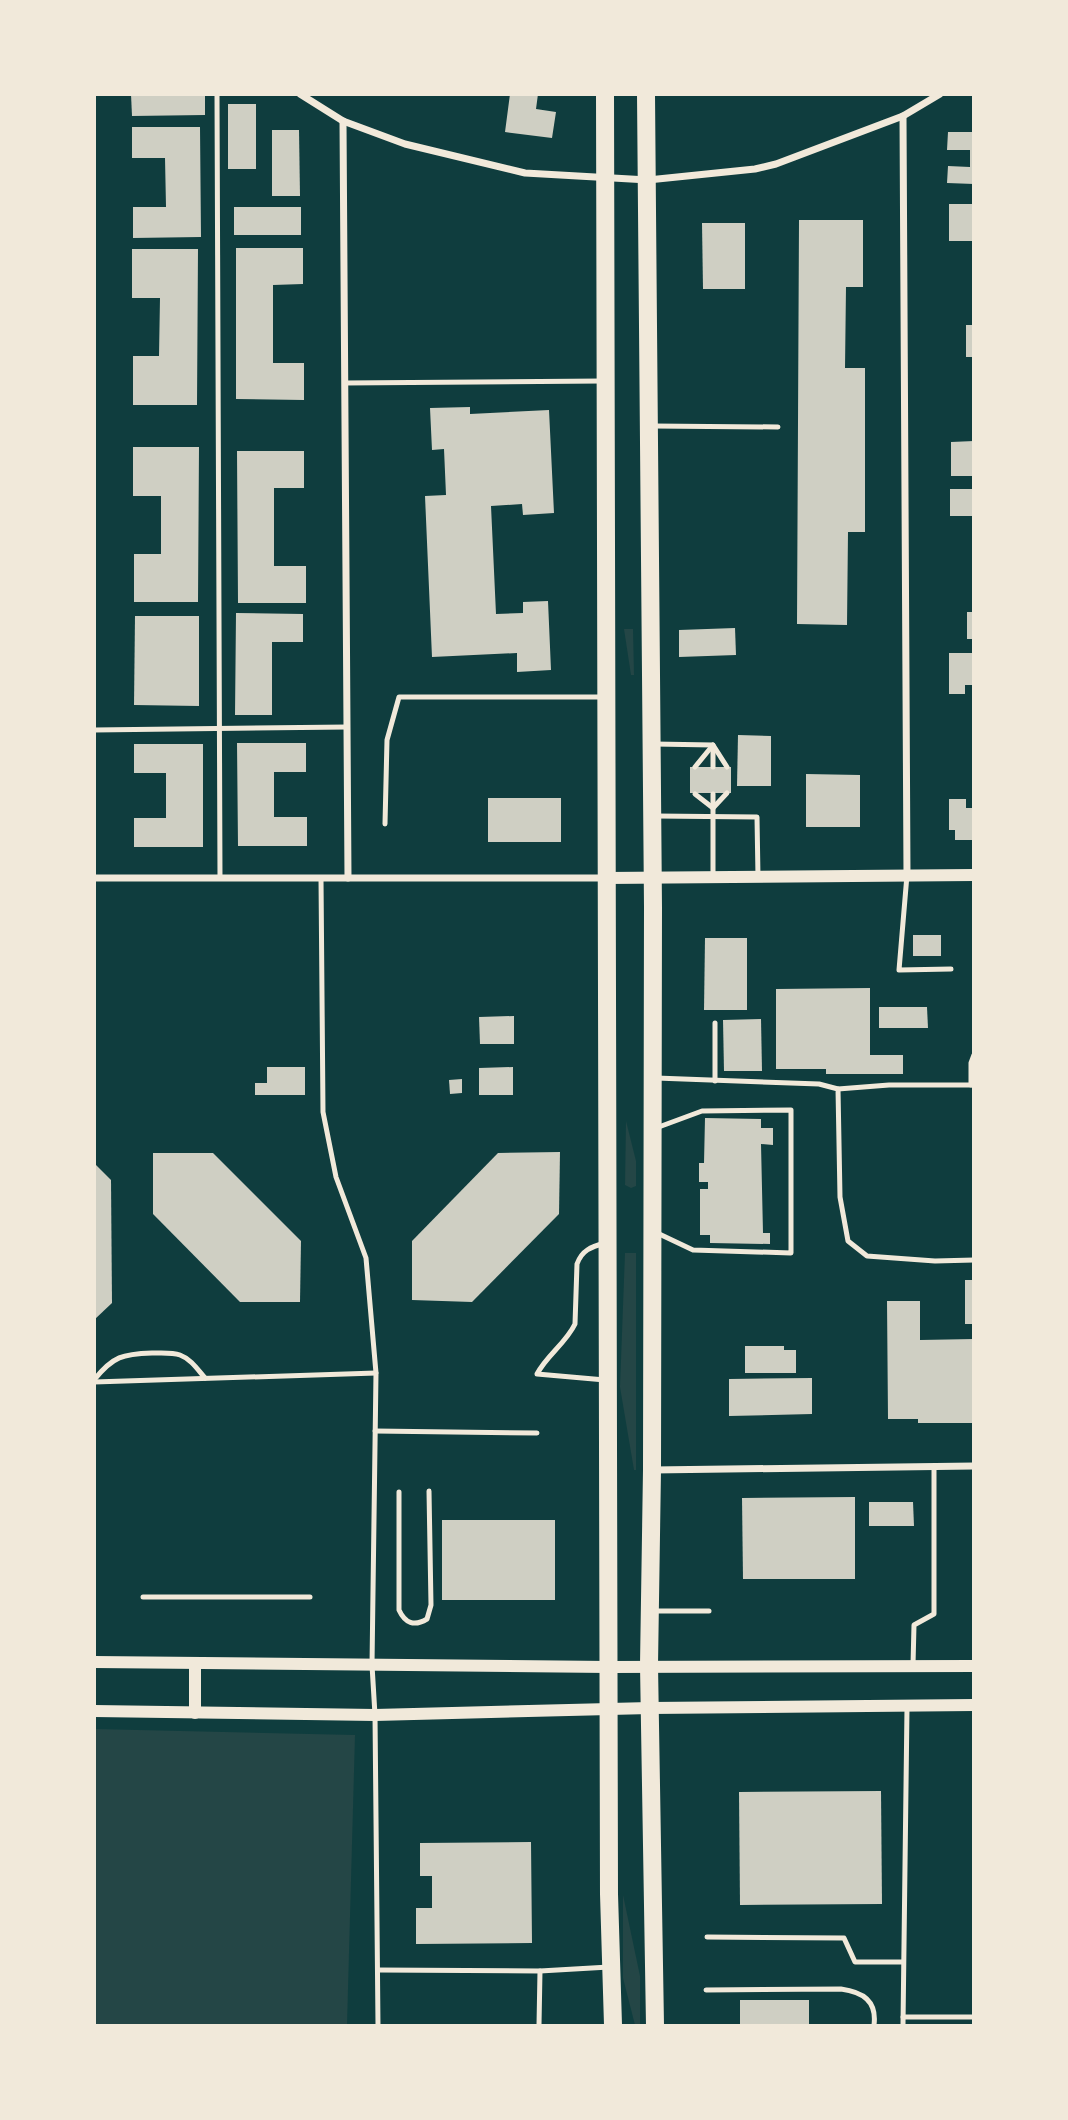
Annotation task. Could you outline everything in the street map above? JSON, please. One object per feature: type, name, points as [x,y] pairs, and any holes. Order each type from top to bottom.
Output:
[{"type":"highway","points":[[605,94],[607,1242],[612,2025]]},
{"type":"highway","points":[[646,94],[653,816],[649,1665],[655,2025]]},
{"type":"street","points":[[300,94],[343,121],[405,144],[525,173],[648,180],[754,169],[776,164],[903,116],[940,94]]},
{"type":"street","points":[[903,116],[907,875]]},
{"type":"street","points":[[343,121],[348,878]]},
{"type":"street","points":[[94,878],[713,878],[974,875]]},
{"type":"street","points":[[652,1470],[974,1466]]},
{"type":"street","points":[[94,1662],[609,1667],[974,1666]]},
{"type":"street","points":[[195,1663],[195,1713]]},
{"type":"street","points":[[94,1711],[375,1715],[974,1704]]},
{"type":"lane","points":[[217,94],[220,878]]},
{"type":"lane","points":[[345,383],[605,381]]},
{"type":"lane","points":[[650,426],[778,426]]},
{"type":"lane","points":[[384,824],[387,740],[399,697],[606,697]]},
{"type":"lane","points":[[94,730],[347,727]]},
{"type":"lane","points":[[652,744],[713,745]]},
{"type":"lane","points":[[713,745],[713,767]]},
{"type":"lane","points":[[713,745],[727,767]]},
{"type":"lane","points":[[695,767],[713,745]]},
{"type":"lane","points":[[713,808],[726,793]]},
{"type":"lane","points":[[695,794],[713,808]]},
{"type":"lane","points":[[713,794],[713,878]]},
{"type":"lane","points":[[653,816],[757,817],[758,877]]},
{"type":"lane","points":[[907,875],[899,970],[951,969]]},
{"type":"lane","points":[[321,878],[323,1112],[336,1177],[366,1258],[376,1373],[372,1665],[375,1715],[378,2025]]},
{"type":"lane","points":[[715,1023],[715,1081]]},
{"type":"lane","points":[[653,1078],[819,1084],[838,1089],[889,1085],[972,1085],[971,1063],[974,1055]]},
{"type":"lane","points":[[838,1089],[840,1197],[848,1241],[867,1256],[935,1261],[974,1260]]},
{"type":"lane","points":[[653,1129],[702,1111],[791,1110],[791,1253],[694,1250],[653,1231]]},
{"type":"lane","points":[[607,1242],[591,1247],[580,1255],[577,1264],[575,1324],[537,1374],[608,1380]]},
{"type":"lane","points":[[94,1381],[116,1358],[127,1354],[165,1353],[182,1356],[205,1378]]},
{"type":"lane","points":[[94,1381],[376,1373]]},
{"type":"lane","points":[[375,1432],[537,1433]]},
{"type":"lane","points":[[913,1665],[914,1626],[934,1614],[934,1467]]},
{"type":"lane","points":[[399,1492],[399,1610],[403,1618],[410,1623],[418,1623],[427,1619],[431,1605],[429,1491]]},
{"type":"lane","points":[[143,1597],[310,1597]]},
{"type":"lane","points":[[650,1611],[709,1611]]},
{"type":"lane","points":[[903,2025],[907,1704]]},
{"type":"lane","points":[[707,1937],[844,1938],[855,1962],[903,1962]]},
{"type":"lane","points":[[378,1970],[540,1971],[611,1967]]},
{"type":"lane","points":[[539,2025],[540,1971]]},
{"type":"lane","points":[[706,1990],[855,1991],[871,2003],[874,2025]]},
{"type":"lane","points":[[903,2017],[974,2017]]},
{"type":"shaded area","points":[[624,629],[633,629],[634,675],[631,675]]},
{"type":"shaded area","points":[[626,1121],[636,1161],[636,1186],[631,1188],[625,1185]]},
{"type":"shaded area","points":[[625,1253],[636,1253],[636,1470],[620,1387]]},
{"type":"shaded area","points":[[95,1729],[355,1735],[347,2025],[95,2025]]},
{"type":"shaded area","points":[[623,1895],[640,1976],[640,2025],[635,2025],[623,1978]]},
{"type":"building","points":[[131,94],[205,94],[205,115],[132,116]]},
{"type":"building","points":[[510,94],[538,94],[536,109],[556,112],[552,138],[505,132]]},
{"type":"building","points":[[228,104],[256,104],[256,169],[228,169]]},
{"type":"building","points":[[132,127],[200,127],[201,237],[133,238],[133,207],[166,207],[165,158],[132,158]]},
{"type":"building","points":[[272,130],[299,130],[300,196],[272,196]]},
{"type":"building","points":[[948,132],[974,132],[974,184],[947,183],[948,166],[970,167],[970,150],[947,150]]},
{"type":"building","points":[[949,204],[974,204],[974,241],[949,241]]},
{"type":"building","points":[[234,207],[301,207],[301,235],[234,235]]},
{"type":"building","points":[[799,220],[863,220],[863,287],[846,287],[845,368],[865,368],[865,532],[848,532],[847,625],[797,624]]},
{"type":"building","points":[[702,223],[745,223],[745,289],[703,289]]},
{"type":"building","points":[[236,248],[303,248],[303,284],[273,285],[273,363],[304,363],[304,400],[236,399]]},
{"type":"building","points":[[132,249],[198,249],[197,405],[133,405],[133,356],[159,356],[160,298],[132,298]]},
{"type":"building","points":[[966,325],[974,325],[974,357],[966,357]]},
{"type":"building","points":[[470,407],[470,414],[549,410],[554,513],[523,515],[522,504],[491,506],[496,614],[523,613],[523,602],[548,601],[551,670],[517,672],[517,653],[432,657],[425,496],[446,495],[444,449],[432,450],[430,408]]},
{"type":"building","points":[[974,441],[974,476],[951,476],[951,442]]},
{"type":"building","points":[[133,447],[199,447],[198,602],[134,602],[134,554],[161,554],[161,496],[133,496]]},
{"type":"building","points":[[237,451],[304,451],[304,488],[274,488],[274,566],[306,566],[306,603],[238,603]]},
{"type":"building","points":[[950,489],[974,489],[974,516],[950,516]]},
{"type":"building","points":[[967,612],[974,612],[974,639],[967,639]]},
{"type":"building","points":[[236,613],[303,614],[303,642],[272,642],[272,715],[235,715]]},
{"type":"building","points":[[135,616],[199,616],[199,706],[134,705]]},
{"type":"building","points":[[735,628],[736,655],[679,657],[679,630]]},
{"type":"building","points":[[949,653],[974,653],[974,685],[965,685],[965,694],[949,694]]},
{"type":"building","points":[[738,735],[771,736],[771,786],[737,786]]},
{"type":"building","points":[[237,743],[306,743],[306,772],[274,772],[274,817],[307,817],[307,846],[238,846]]},
{"type":"building","points":[[134,744],[203,744],[203,847],[134,847],[134,818],[166,818],[166,773],[134,773]]},
{"type":"building","points":[[690,767],[731,767],[731,793],[690,793]]},
{"type":"building","points":[[806,774],[860,775],[860,827],[806,827]]},
{"type":"building","points":[[488,798],[561,798],[561,842],[488,842]]},
{"type":"building","points":[[949,799],[966,799],[966,808],[974,808],[974,840],[955,840],[955,830],[949,830]]},
{"type":"building","points":[[913,935],[941,935],[941,956],[913,956]]},
{"type":"building","points":[[705,938],[747,938],[747,1010],[704,1010]]},
{"type":"building","points":[[870,988],[870,1055],[903,1055],[903,1074],[826,1074],[826,1069],[776,1069],[776,989]]},
{"type":"building","points":[[879,1007],[927,1007],[928,1028],[879,1028]]},
{"type":"building","points":[[514,1016],[514,1044],[480,1044],[479,1017]]},
{"type":"building","points":[[761,1019],[762,1071],[724,1071],[723,1020]]},
{"type":"building","points":[[267,1067],[305,1067],[305,1095],[255,1095],[255,1083],[267,1083]]},
{"type":"building","points":[[513,1067],[513,1095],[479,1095],[479,1068]]},
{"type":"building","points":[[462,1079],[462,1093],[450,1094],[449,1080]]},
{"type":"building","points":[[705,1118],[761,1119],[761,1128],[773,1128],[773,1145],[761,1144],[763,1233],[770,1233],[770,1244],[710,1243],[710,1235],[700,1235],[700,1189],[708,1189],[708,1182],[699,1182],[699,1163],[704,1163]]},
{"type":"building","points":[[560,1152],[559,1214],[472,1302],[412,1300],[412,1241],[498,1153]]},
{"type":"building","points":[[153,1153],[213,1153],[301,1241],[300,1302],[240,1302],[153,1214]]},
{"type":"building","points":[[94,1163],[111,1180],[112,1303],[94,1320]]},
{"type":"building","points":[[965,1280],[974,1280],[974,1324],[965,1324]]},
{"type":"building","points":[[887,1301],[920,1301],[920,1340],[974,1339],[974,1423],[918,1423],[918,1419],[888,1419]]},
{"type":"building","points":[[745,1346],[784,1346],[784,1350],[796,1350],[796,1373],[745,1373]]},
{"type":"building","points":[[812,1378],[812,1414],[729,1416],[729,1379]]},
{"type":"building","points":[[855,1497],[855,1579],[743,1579],[742,1498]]},
{"type":"building","points":[[869,1502],[913,1502],[914,1526],[869,1526]]},
{"type":"building","points":[[442,1520],[555,1520],[555,1600],[442,1600]]},
{"type":"building","points":[[881,1791],[882,1904],[740,1905],[739,1792]]},
{"type":"building","points":[[531,1842],[532,1943],[416,1944],[416,1908],[432,1908],[432,1876],[420,1876],[420,1843]]},
{"type":"building","points":[[740,2000],[809,2000],[809,2025],[740,2025]]}]
